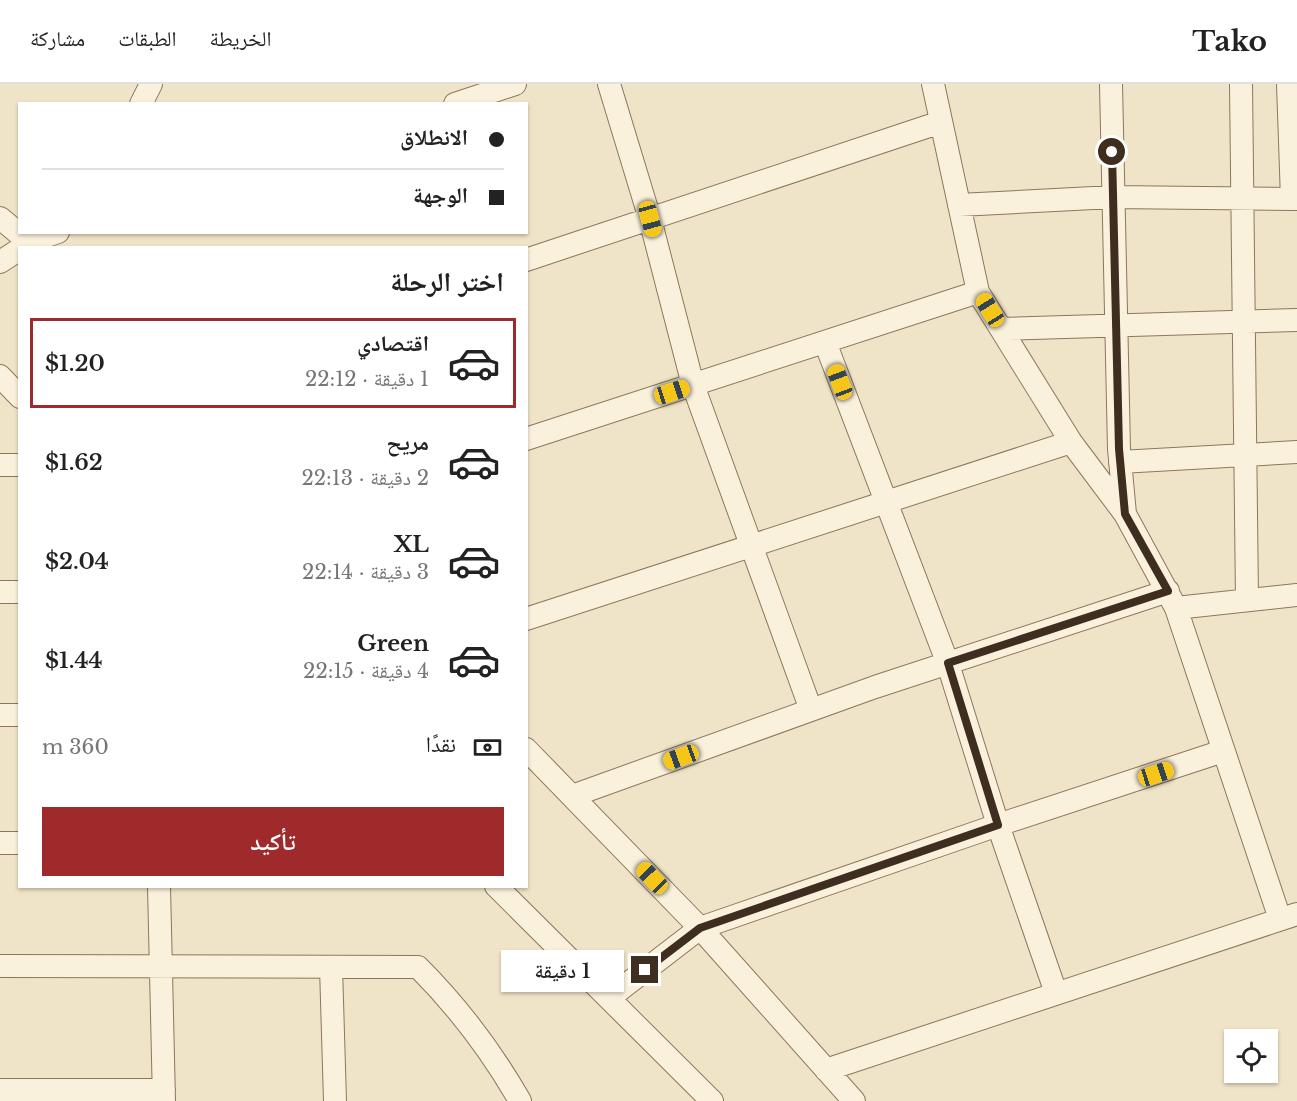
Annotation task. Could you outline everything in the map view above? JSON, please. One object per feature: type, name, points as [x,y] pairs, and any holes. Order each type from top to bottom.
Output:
[{"type":"street","points":[[142,102],[152,84]]},
{"type":"street","points":[[461,102],[515,84]]},
{"type":"street","points":[[609,84],[650,219],[693,385],[811,710]]},
{"type":"street","points":[[826,1070],[1288,917],[1223,752],[1172,599],[1125,514],[1071,442],[978,292],[933,84]]},
{"type":"street","points":[[1111,84],[1120,462],[1125,514]]},
{"type":"street","points":[[1241,84],[1247,600]]},
{"type":"street","points":[[959,205],[1113,197],[1295,199],[1288,84]]},
{"type":"street","points":[[528,259],[941,122]]},
{"type":"street","points":[[0,218],[26,246],[53,234]]},
{"type":"street","points":[[0,262],[18,251]]},
{"type":"street","points":[[528,438],[978,292]]},
{"type":"street","points":[[1001,329],[1297,320]]},
{"type":"street","points":[[825,342],[948,663],[998,825],[1056,993]]},
{"type":"street","points":[[0,376],[18,395]]},
{"type":"street","points":[[528,618],[1071,442]]},
{"type":"street","points":[[1120,462],[1297,452]]},
{"type":"street","points":[[0,465],[18,465]]},
{"type":"street","points":[[0,592],[18,592]]},
{"type":"street","points":[[572,796],[948,663],[1172,599],[1247,600],[1297,595]]},
{"type":"street","points":[[0,715],[18,715]]},
{"type":"street","points":[[528,751],[700,928],[854,1101]]},
{"type":"street","points":[[609,998],[700,928],[998,825],[1223,752]]},
{"type":"street","points":[[0,843],[18,843]]},
{"type":"street","points":[[0,1090],[164,1096],[159,888]]},
{"type":"street","points":[[498,888],[712,1101]]},
{"type":"street","points":[[0,966],[418,967],[446,996],[500,1066],[520,1101]]},
{"type":"street","points":[[331,967],[335,1101]]},
{"type":"route","points":[[645,970],[700,928],[998,825],[948,663],[1168,591],[1125,514],[1119,449],[1112,152]]}]
